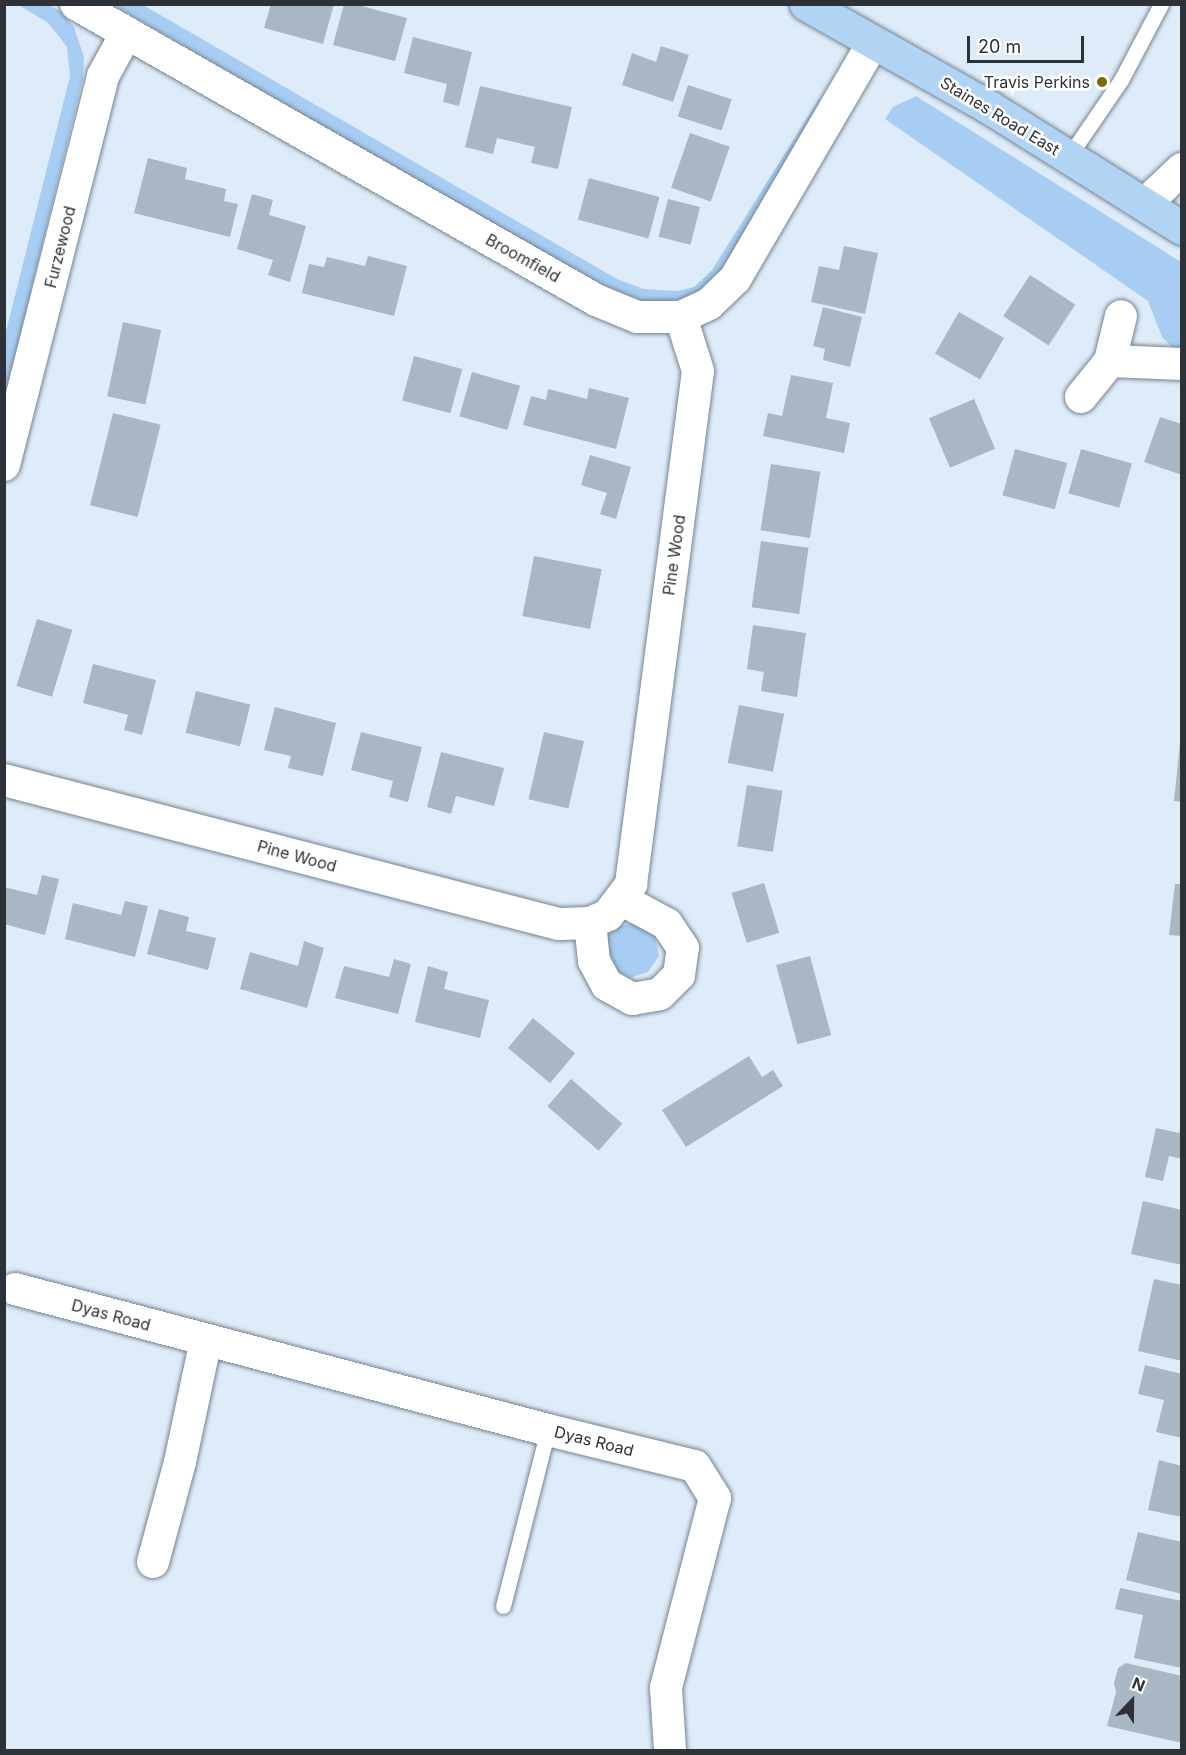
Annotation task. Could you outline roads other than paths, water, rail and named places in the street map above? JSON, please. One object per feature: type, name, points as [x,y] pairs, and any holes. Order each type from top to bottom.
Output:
[{"type":"highway","name":"Staines Road East","points":[[806,4],[856,26],[1182,228]]},
{"type":"street","name":"Broomfield","points":[[76,4],[596,300],[637,317],[681,317],[709,304],[735,279],[856,26]]},
{"type":"street","name":"Furzewood","points":[[4,465],[103,76],[126,34]]},
{"type":"street","points":[[1145,204],[1182,169]]},
{"type":"street","points":[[1081,397],[1110,361],[1121,316]]},
{"type":"street","name":"Pine Wood","points":[[4,780],[559,924],[590,923],[608,915],[622,900],[631,884],[698,371],[681,317]]},
{"type":"street","points":[[1110,361],[1182,364]]},
{"type":"street","points":[[590,923],[594,961],[607,986],[632,999],[660,994],[679,975],[683,948],[667,924],[622,900]]},
{"type":"street","name":"Dyas Road","points":[[15,1289],[548,1430],[696,1466],[715,1498],[666,1688],[670,1750]]},
{"type":"street","points":[[153,1562],[180,1462],[206,1340]]},
{"type":"lane","points":[[1069,156],[1121,80],[1161,4]]},
{"type":"lane","points":[[503,1606],[548,1430]]},
{"type":"place","name":"Travis Perkins","points":[[1102,82]]}]
